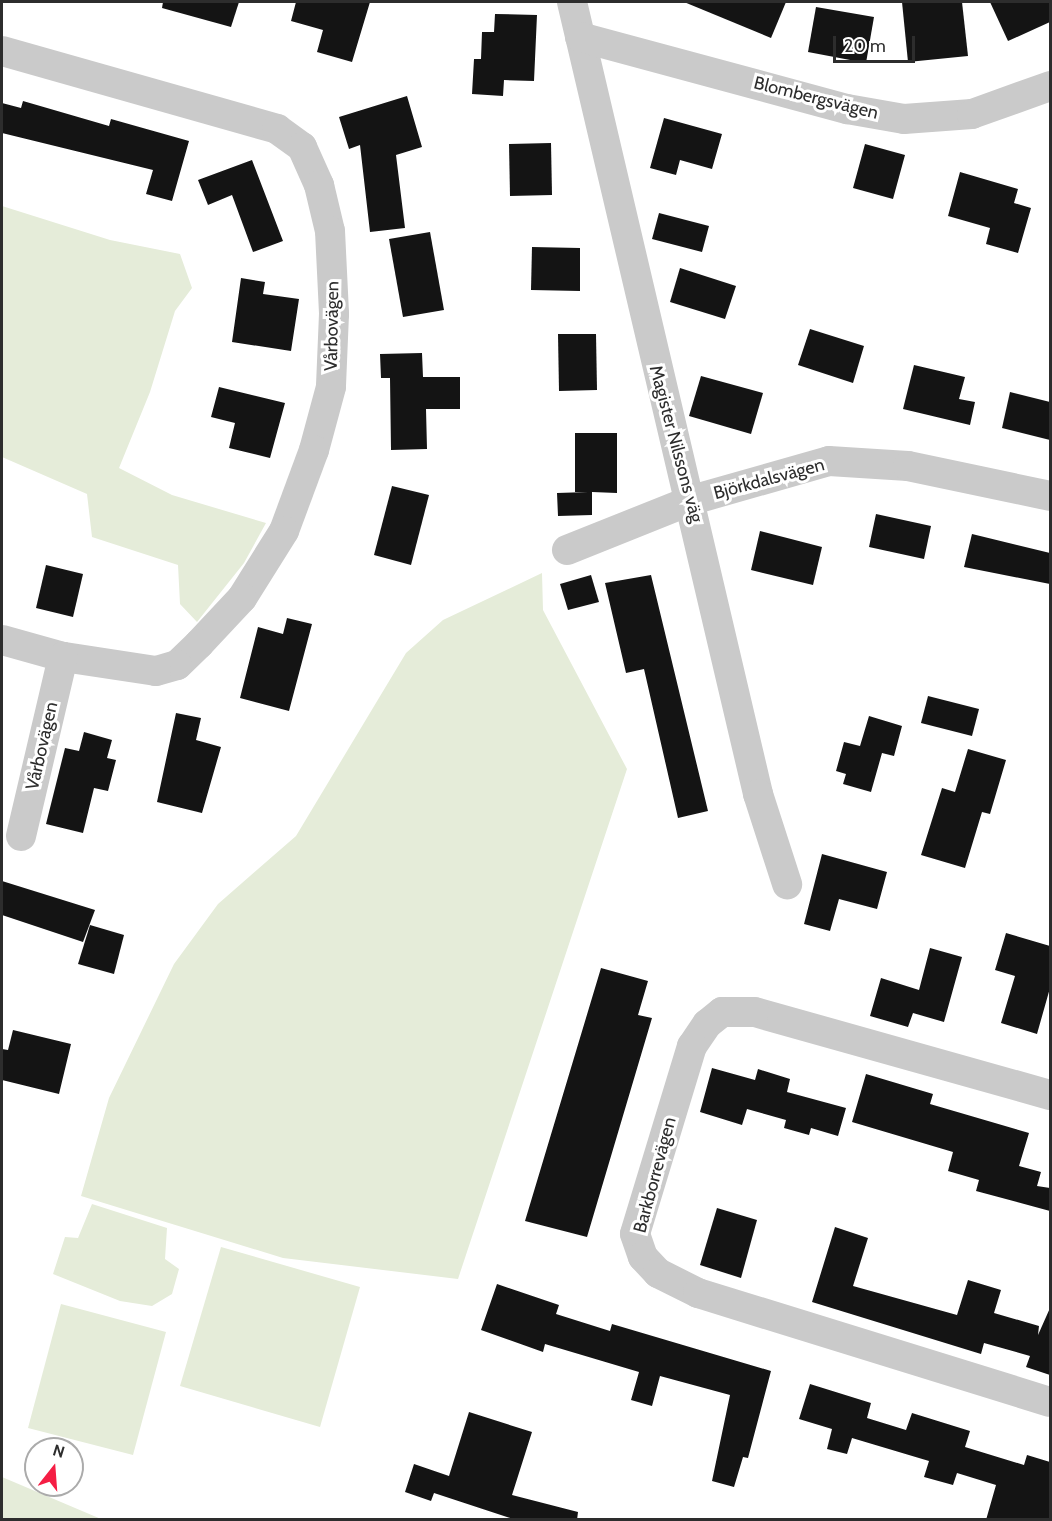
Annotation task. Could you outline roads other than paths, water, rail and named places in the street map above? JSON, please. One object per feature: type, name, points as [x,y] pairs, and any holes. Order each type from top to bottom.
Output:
[{"type":"street","name":"Magister Nilssons väg","points":[[572,2],[651,348],[692,500],[758,794],[788,884]]},
{"type":"street","name":"Blombergsvägen","points":[[580,37],[847,109],[904,119],[972,114],[1050,86]]},
{"type":"street","name":"Vårbovägen","points":[[2,51],[277,129],[302,147],[319,185],[330,231],[334,314],[331,387],[314,450],[284,531],[242,598],[177,665],[156,671],[63,657],[2,640]]},
{"type":"street","name":"Björkdalsvägen","points":[[567,550],[692,500],[829,461],[908,466],[1050,496]]},
{"type":"street","name":"Vårbovägen","points":[[21,836],[63,657]]},
{"type":"street","name":"Barkborrevägen","points":[[1050,1095],[754,1012],[722,1012],[706,1024],[692,1046],[635,1234],[643,1257],[658,1273],[698,1293],[1050,1402]]}]
